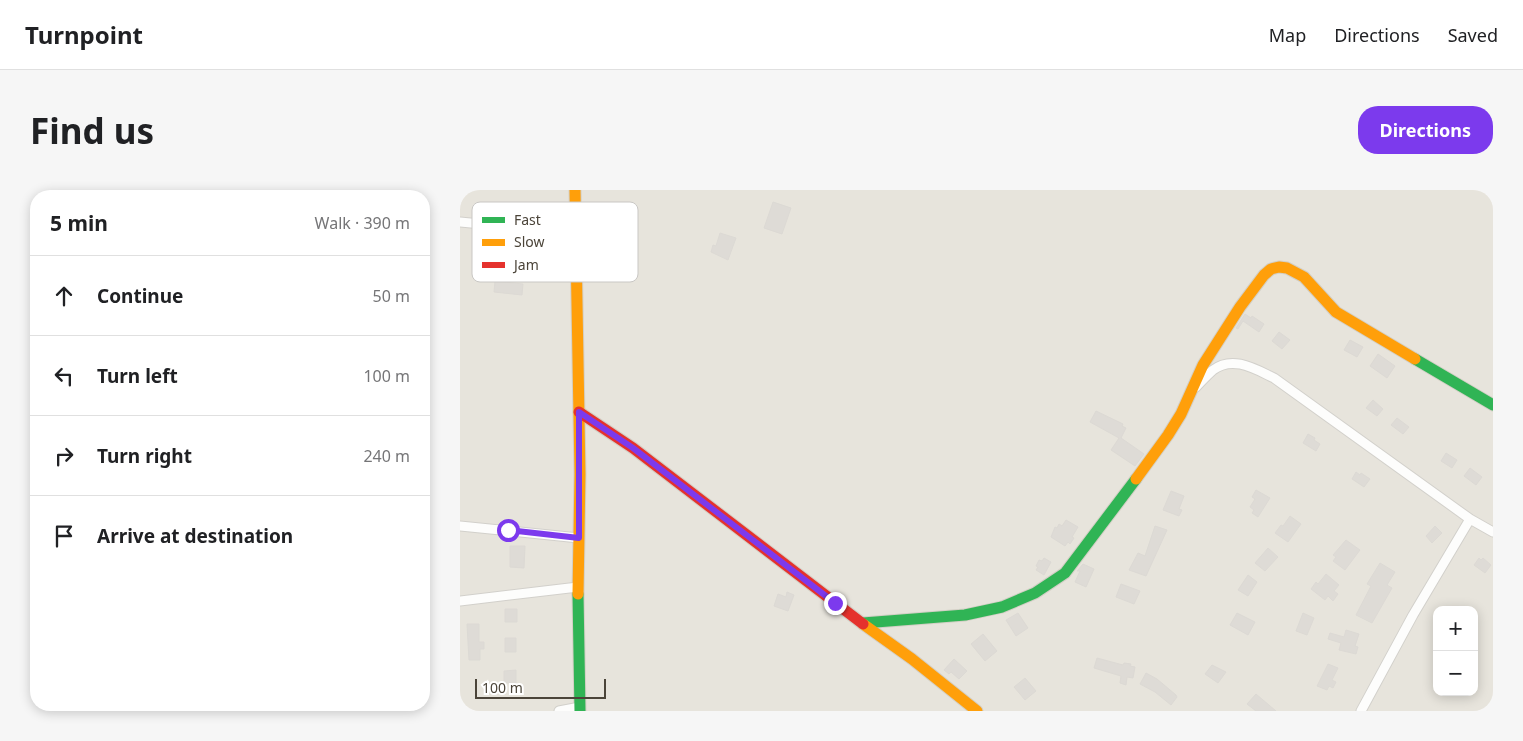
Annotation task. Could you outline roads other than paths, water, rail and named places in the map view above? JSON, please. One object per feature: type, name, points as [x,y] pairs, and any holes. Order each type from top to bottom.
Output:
[{"type":"street","points":[[863,623],[965,615],[1002,606],[1035,593],[1065,573],[1168,435],[1181,414],[1203,365],[1244,301],[1271,269],[1287,268],[1304,277],[1336,312],[1493,405]]},
{"type":"street","points":[[559,711],[580,709],[578,588],[579,412],[576,282]]},
{"type":"street","points":[[1192,390],[1214,370],[1224,364],[1238,363],[1254,368],[1274,378],[1470,519],[1492,527]]},
{"type":"street","points":[[579,412],[633,448],[912,659],[977,711]]},
{"type":"street","points":[[1361,711],[1413,615],[1470,519]]},
{"type":"street","points":[[460,526],[579,538]]},
{"type":"street","points":[[460,601],[578,588]]}]
